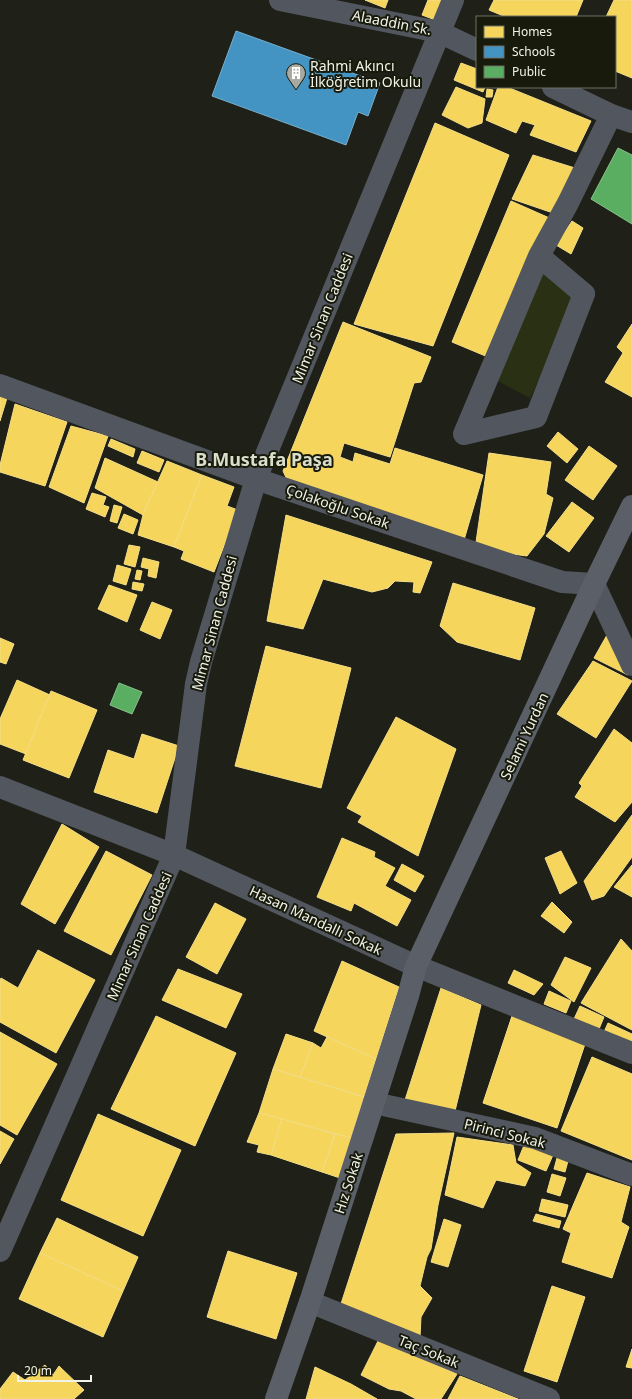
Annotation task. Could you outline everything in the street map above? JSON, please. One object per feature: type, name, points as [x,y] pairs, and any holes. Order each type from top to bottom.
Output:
[{"type":"main road","name":"Selami Yurdan","points":[[416,966],[594,584],[632,506]]},
{"type":"main road","name":"Hız Sokak","points":[[276,1399],[310,1302],[408,996],[416,966]]},
{"type":"street","name":"Alaaddin Sk.","points":[[280,0],[440,32],[476,50]]},
{"type":"street","name":"Mimar Sinan Caddesi","points":[[0,1251],[174,855],[196,684],[201,662],[256,479],[453,0]]},
{"type":"street","points":[[555,88],[611,115],[632,122]]},
{"type":"street","points":[[540,256],[584,294],[536,417],[464,434],[540,256],[611,115]]},
{"type":"street","name":"Çolakoğlu Sokak","points":[[0,385],[256,479],[562,582],[594,584]]},
{"type":"street","points":[[594,584],[632,665]]},
{"type":"street","name":"Hasan Mandallı Sokak","points":[[0,787],[174,855],[416,966],[632,1053]]},
{"type":"street","name":"Pirinci Sokak","points":[[374,1103],[535,1138],[632,1175]]},
{"type":"street","name":"Taç Sokak","points":[[310,1302],[549,1399]]},
{"type":"green space","points":[[544,270],[577,300],[530,398],[494,379]]},
{"type":"building: Homes","points":[[365,0],[388,0],[385,8]]},
{"type":"building: Homes","points":[[428,0],[446,0],[438,21],[422,15]]},
{"type":"building: Homes","points":[[494,0],[583,0],[576,16],[504,16],[489,10]]},
{"type":"building: Homes","points":[[614,0],[632,0],[632,78],[616,71],[616,16],[606,16]]},
{"type":"building: Homes","points":[[461,63],[476,69],[476,88],[485,88],[483,92],[454,80]]},
{"type":"building: Homes","points":[[456,87],[485,99],[482,123],[468,128],[442,115]]},
{"type":"building: Homes","points":[[498,88],[509,88],[591,121],[576,152],[530,135],[535,125],[522,121],[516,133],[486,120]]},
{"type":"building: Homes","points":[[487,89],[493,90],[492,97],[486,97]]},
{"type":"building: Homes","points":[[435,123],[509,155],[433,346],[354,324]]},
{"type":"building: Homes","points":[[533,155],[575,168],[559,215],[512,199]]},
{"type":"building: Homes","points":[[511,201],[554,220],[495,360],[452,342]]},
{"type":"building: Homes","points":[[572,221],[583,228],[571,254],[556,245]]},
{"type":"building: Homes","points":[[343,322],[431,357],[421,382],[414,383],[390,457],[344,443],[340,457],[353,462],[355,453],[390,464],[395,448],[483,475],[464,540],[290,486],[283,471]]},
{"type":"building: Homes","points":[[632,324],[632,397],[605,382],[623,353],[617,347]]},
{"type":"building: Homes","points":[[0,396],[7,398],[0,421]]},
{"type":"building: Homes","points":[[15,404],[67,422],[45,486],[0,472],[0,465]]},
{"type":"building: Homes","points":[[71,426],[108,436],[84,503],[49,487]]},
{"type":"building: Homes","points":[[558,432],[578,449],[567,463],[547,446]]},
{"type":"building: Homes","points":[[111,439],[135,449],[133,457],[108,446]]},
{"type":"building: Homes","points":[[589,446],[617,466],[593,500],[565,480]]},
{"type":"building: Homes","points":[[142,451],[164,460],[159,472],[137,463]]},
{"type":"building: Homes","points":[[489,453],[551,462],[546,494],[553,498],[544,534],[527,556],[475,549]]},
{"type":"building: Homes","points":[[105,458],[158,482],[143,515],[95,488]]},
{"type":"building: Homes","points":[[167,461],[202,475],[174,547],[138,535],[143,515]]},
{"type":"building: Homes","points":[[202,475],[234,487],[227,506],[238,510],[214,572],[181,559],[184,551],[174,547]]},
{"type":"building: Homes","points":[[92,493],[106,497],[103,505],[109,507],[105,517],[86,509]]},
{"type":"building: Homes","points":[[572,502],[594,518],[569,552],[546,536]]},
{"type":"building: Homes","points":[[114,505],[122,507],[117,523],[110,521]]},
{"type":"building: Homes","points":[[124,514],[138,520],[133,534],[118,528]]},
{"type":"building: Homes","points":[[286,515],[432,562],[420,593],[413,592],[414,582],[395,581],[388,588],[372,592],[323,579],[303,629],[267,621]]},
{"type":"building: Homes","points":[[129,545],[140,547],[135,567],[124,564]]},
{"type":"building: Homes","points":[[143,558],[159,562],[156,578],[148,576],[149,569],[141,567]]},
{"type":"building: Homes","points":[[117,565],[131,569],[126,585],[113,581]]},
{"type":"building: Homes","points":[[137,570],[142,571],[140,580],[135,579]]},
{"type":"building: Homes","points":[[133,582],[144,584],[142,591],[132,589]]},
{"type":"building: Homes","points":[[453,583],[535,608],[520,660],[457,642],[440,626]]},
{"type":"building: Homes","points":[[109,585],[137,595],[127,622],[98,609]]},
{"type":"building: Homes","points":[[152,602],[172,610],[160,639],[140,630]]},
{"type":"building: Homes","points":[[612,626],[628,675],[594,658]]},
{"type":"building: Homes","points":[[0,638],[14,644],[6,664],[0,662]]},
{"type":"building: Homes","points":[[266,646],[351,668],[321,788],[235,766]]},
{"type":"building: Homes","points":[[593,661],[632,681],[596,738],[557,714]]},
{"type":"building: Homes","points":[[17,680],[50,695],[26,754],[0,744],[0,719]]},
{"type":"building: Homes","points":[[51,691],[97,710],[69,778],[23,760]]},
{"type":"building: Homes","points":[[396,717],[456,749],[418,856],[358,822],[362,816],[347,808]]},
{"type":"building: Homes","points":[[614,729],[632,743],[632,802],[615,822],[575,797],[582,786],[579,783]]},
{"type":"building: Homes","points":[[142,734],[179,746],[157,813],[94,792],[108,750],[134,759]]},
{"type":"building: Homes","points":[[632,815],[632,857],[604,896],[592,900],[584,881]]},
{"type":"building: Homes","points":[[62,824],[99,847],[55,924],[21,904]]},
{"type":"building: Homes","points":[[342,838],[375,852],[374,857],[395,868],[385,886],[411,900],[397,926],[354,903],[351,911],[317,897]]},
{"type":"building: Homes","points":[[106,851],[152,875],[111,955],[64,931]]},
{"type":"building: Homes","points":[[561,851],[577,883],[560,894],[545,858]]},
{"type":"building: Homes","points":[[402,864],[424,876],[415,892],[394,880]]},
{"type":"building: Homes","points":[[632,865],[632,897],[614,887]]},
{"type":"building: Homes","points":[[552,902],[572,922],[564,933],[541,916]]},
{"type":"building: Homes","points":[[215,903],[246,919],[217,974],[186,957]]},
{"type":"building: Homes","points":[[621,939],[632,951],[632,1030],[581,1003]]},
{"type":"building: Homes","points":[[38,950],[95,980],[56,1053],[0,1022],[1,978],[18,988]]},
{"type":"building: Homes","points":[[565,957],[591,968],[574,1002],[551,985]]},
{"type":"building: Homes","points":[[342,961],[399,987],[376,1059],[314,1031]]},
{"type":"building: Homes","points":[[178,969],[242,994],[226,1028],[162,1000]]},
{"type":"building: Homes","points":[[514,970],[543,984],[534,995],[508,983]]},
{"type":"building: Homes","points":[[441,988],[481,1005],[454,1115],[405,1100]]},
{"type":"building: Homes","points":[[549,991],[571,1001],[566,1013],[544,1004]]},
{"type":"building: Homes","points":[[580,1006],[604,1017],[599,1029],[574,1019]]},
{"type":"building: Homes","points":[[156,1016],[236,1053],[195,1146],[111,1109]]},
{"type":"building: Homes","points":[[512,1016],[586,1041],[557,1128],[483,1103]]},
{"type":"building: Homes","points":[[608,1023],[632,1034],[632,1042],[604,1032]]},
{"type":"building: Homes","points":[[0,1032],[57,1064],[17,1135],[0,1125]]},
{"type":"building: Homes","points":[[286,1034],[313,1043],[300,1077],[273,1069]]},
{"type":"building: Homes","points":[[327,1037],[376,1059],[364,1097],[300,1077],[313,1043],[321,1048]]},
{"type":"building: Homes","points":[[592,1057],[632,1074],[632,1160],[561,1131]]},
{"type":"building: Homes","points":[[273,1069],[364,1097],[351,1138],[259,1113]]},
{"type":"building: Homes","points":[[259,1113],[282,1119],[271,1155],[257,1152],[259,1145],[247,1142]]},
{"type":"building: Homes","points":[[98,1114],[181,1150],[143,1236],[61,1200]]},
{"type":"building: Homes","points":[[282,1119],[335,1134],[322,1172],[271,1155]]},
{"type":"building: Homes","points":[[0,1131],[14,1139],[0,1164]]},
{"type":"building: Homes","points":[[454,1133],[438,1205],[431,1249],[427,1257],[420,1286],[432,1298],[421,1317],[420,1337],[339,1310],[396,1134]]},
{"type":"building: Homes","points":[[335,1134],[356,1139],[343,1179],[322,1172]]},
{"type":"building: Homes","points":[[457,1137],[513,1145],[516,1163],[531,1173],[525,1186],[496,1180],[483,1208],[445,1195]]},
{"type":"building: Homes","points":[[525,1143],[553,1155],[546,1171],[518,1160]]},
{"type":"building: Homes","points":[[557,1158],[568,1161],[565,1172],[554,1169]]},
{"type":"building: Homes","points":[[587,1173],[630,1187],[621,1222],[629,1227],[612,1278],[562,1262],[571,1233],[563,1229]]},
{"type":"building: Homes","points":[[552,1174],[566,1178],[560,1196],[547,1192]]},
{"type":"building: Homes","points":[[542,1199],[568,1205],[565,1217],[539,1211]]},
{"type":"building: Homes","points":[[536,1214],[561,1221],[559,1228],[533,1221]]},
{"type":"building: Homes","points":[[57,1218],[138,1257],[123,1291],[40,1253]]},
{"type":"building: Homes","points":[[444,1219],[461,1225],[448,1267],[431,1262]]},
{"type":"building: Homes","points":[[228,1251],[297,1273],[276,1339],[207,1317]]},
{"type":"building: Homes","points":[[40,1253],[123,1291],[103,1337],[19,1299]]},
{"type":"building: Homes","points":[[552,1286],[585,1297],[557,1382],[524,1371]]},
{"type":"building: Homes","points":[[379,1339],[457,1374],[441,1399],[416,1399],[401,1391],[389,1389],[361,1375]]},
{"type":"building: Homes","points":[[632,1349],[632,1368],[626,1367]]},
{"type":"building: Homes","points":[[45,1365],[53,1375],[59,1366],[84,1390],[74,1399],[0,1399],[0,1389],[13,1372],[25,1380]]},
{"type":"building: Homes","points":[[315,1367],[351,1384],[377,1399],[306,1399]]},
{"type":"building: Homes","points":[[460,1376],[518,1399],[448,1399]]},
{"type":"building: Schools","name":"Rahmi Akıncı İlköğretim Okulu","points":[[236,31],[380,83],[368,116],[358,112],[346,145],[212,96]]},
{"type":"building: Public","points":[[618,148],[632,155],[632,224],[591,199]]},
{"type":"building: Public","points":[[119,683],[142,692],[132,714],[110,705]]},
{"type":"place","name":"Rahmi Akıncı İlköğretim Okulu","points":[[296,90]]},
{"type":"district","name":"B.Mustafa Paşa","points":[[264,459]]}]
